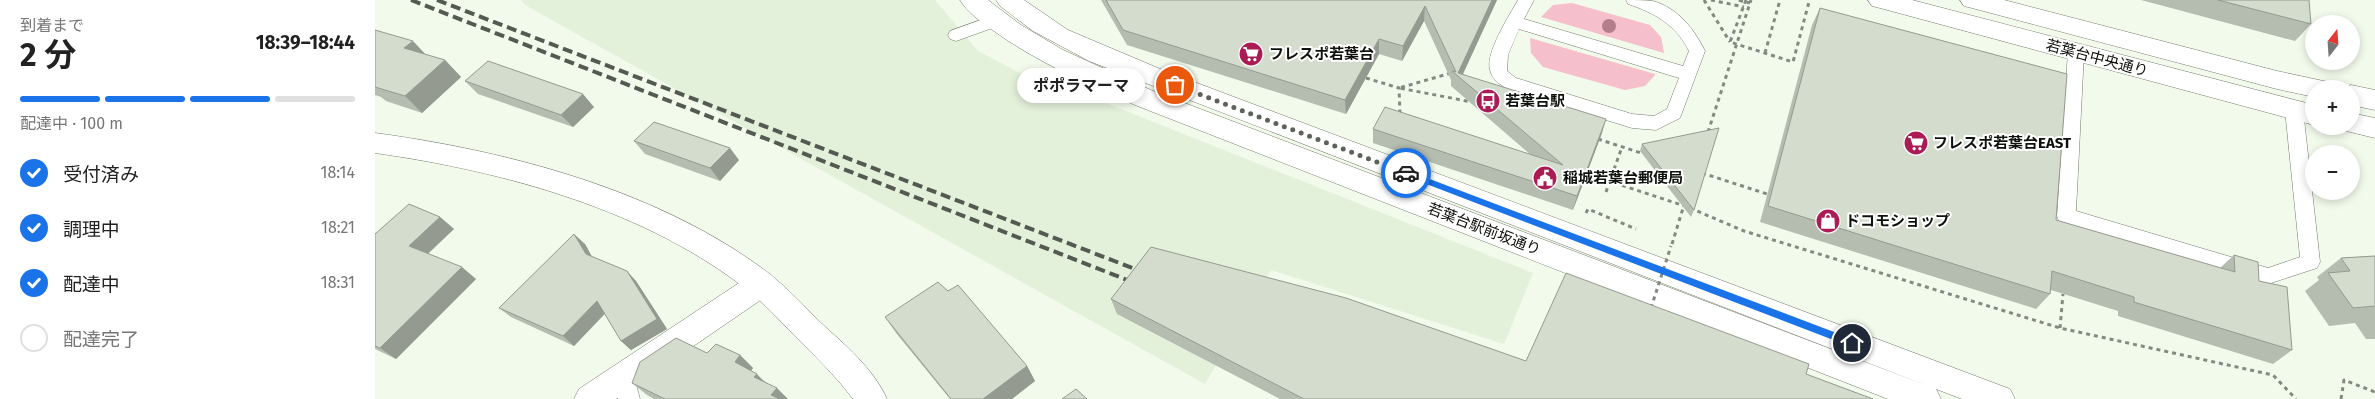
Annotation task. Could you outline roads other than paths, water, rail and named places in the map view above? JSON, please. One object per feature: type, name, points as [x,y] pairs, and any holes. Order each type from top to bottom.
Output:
[{"type":"street","name":"若葉台駅前坂通り","points":[[972,0],[1002,11],[1051,57],[1144,98],[1925,399]]},
{"type":"street","name":"若葉台中央通り","points":[[1880,0],[2304,112]]},
{"type":"street","name":"若葉台中央通り","points":[[1972,0],[2305,86]]},
{"type":"street","name":"若葉台駅前坂通り","points":[[1002,11],[1018,9],[1071,42],[1156,78],[1999,399]]},
{"type":"street","points":[[2360,97],[2375,100]]},
{"type":"street","points":[[2360,125],[2375,128]]},
{"type":"street","points":[[375,143],[425,150],[517,170],[613,201],[702,244],[761,284],[846,366],[871,399]]},
{"type":"street","points":[[590,399],[627,387],[761,284]]},
{"type":"lane","points":[[1526,0],[1499,56],[1497,68],[1503,78],[1515,85],[1623,118],[1656,123],[1674,113],[1697,51],[1690,36],[1671,15],[1654,6],[1634,0]]},
{"type":"lane","points":[[956,35],[1002,11]]},
{"type":"lane","points":[[1515,22],[1688,74]]},
{"type":"lane","points":[[2076,52],[2065,216],[2267,276],[2309,262],[2304,112]]},
{"type":"railway","points":[[411,0],[1140,285]]},
{"type":"railway","points":[[437,0],[1148,274]]},
{"type":"place","name":"フレスポ若葉台","points":[[1251,54]]},
{"type":"place","name":"ポポラマーマ","points":[[1175,85]]},
{"type":"place","name":"若葉台駅","points":[[1488,101]]},
{"type":"place","name":"フレスポ若葉台EAST","points":[[1916,143]]},
{"type":"place","name":"稲城若葉台郵便局","points":[[1545,178]]},
{"type":"place","name":"ドコモショップ","points":[[1828,221]]}]
